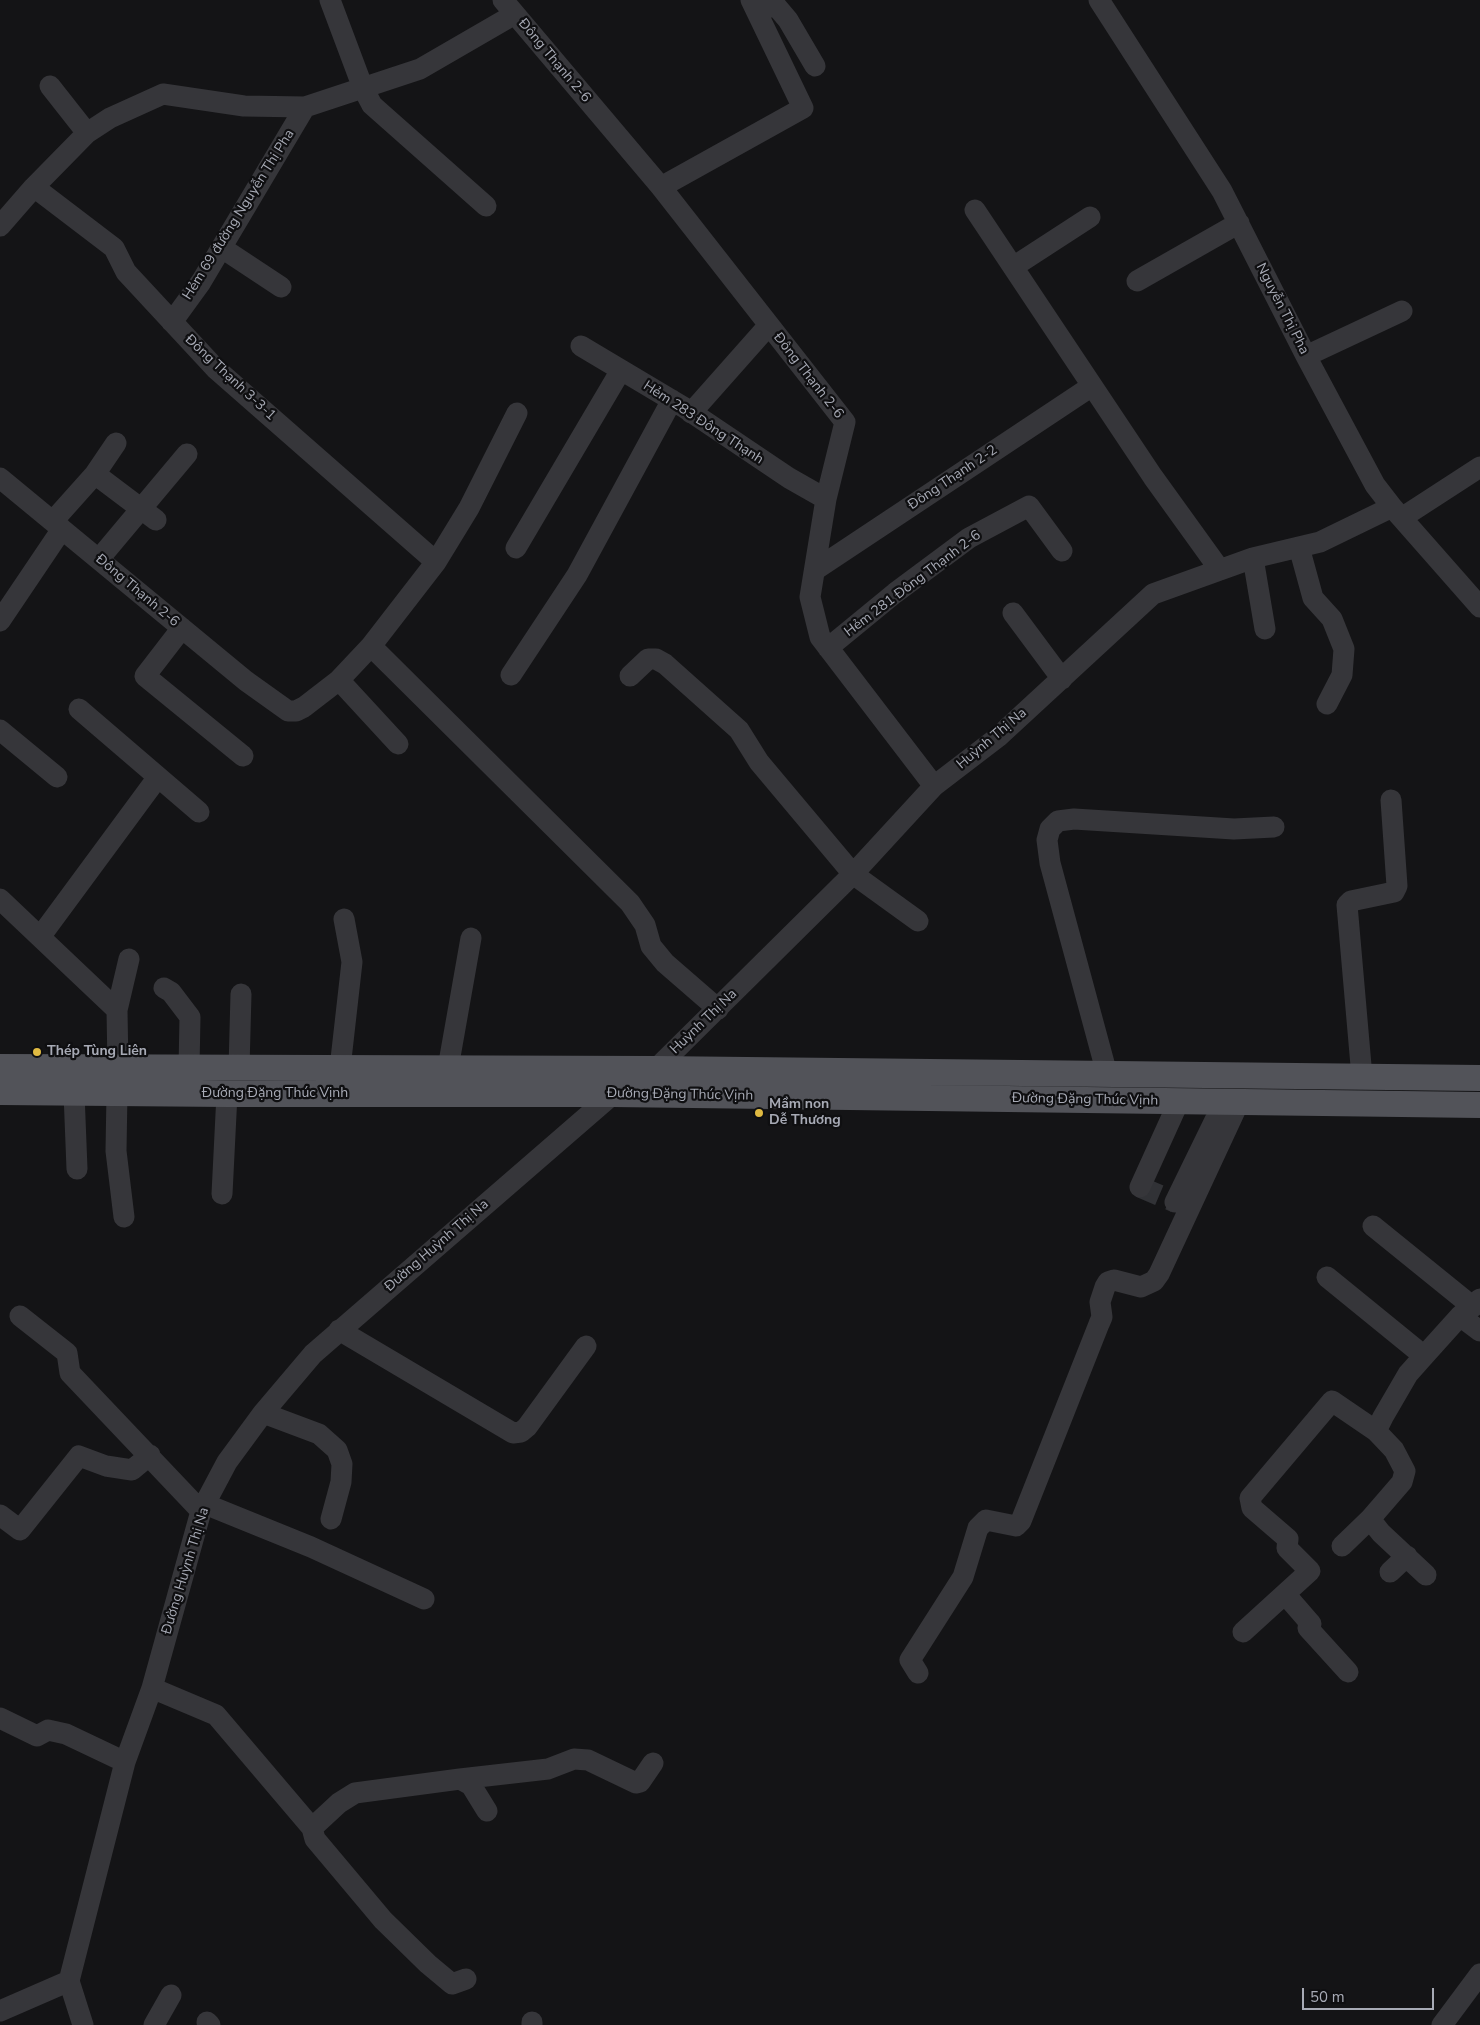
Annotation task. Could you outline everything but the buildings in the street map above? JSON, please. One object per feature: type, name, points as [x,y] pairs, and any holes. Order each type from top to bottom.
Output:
[{"type":"main road","name":"Đường Đặng Thúc Vịnh","points":[[0,1067],[227,1094],[613,1094],[1480,1104]]},
{"type":"main road","name":"Đường Đặng Thúc Vịnh","points":[[0,1092],[74,1093],[118,1080],[190,1068],[656,1069],[1480,1078]]},
{"type":"street","points":[[330,0],[362,88],[372,105],[486,206]]},
{"type":"street","name":"Nguyễn Thị Pha","points":[[1099,0],[1222,191],[1306,356],[1376,485],[1397,512],[1480,606]]},
{"type":"street","points":[[752,3],[778,7],[788,20],[814,66]]},
{"type":"street","points":[[661,187],[803,108],[752,3]]},
{"type":"street","name":"Đông Thạnh 2-6","points":[[1,223],[87,133],[110,118],[163,94],[244,106],[305,108],[420,69],[509,7],[661,187],[845,422],[826,499],[810,597],[820,637],[934,786]]},
{"type":"street","points":[[50,86],[87,133]]},
{"type":"street","name":"Hẻm 69 đường Nguyễn Thị Pha","points":[[172,322],[201,282],[305,108]]},
{"type":"street","name":"Đông Thạnh 3-3-1","points":[[34,187],[114,248],[126,272],[216,369],[436,562]]},
{"type":"street","points":[[975,210],[1153,478],[1220,570]]},
{"type":"street","points":[[1013,267],[1090,217]]},
{"type":"street","points":[[1137,281],[1238,223]]},
{"type":"street","points":[[222,248],[281,287]]},
{"type":"street","points":[[1306,356],[1402,311]]},
{"type":"street","points":[[691,412],[769,325]]},
{"type":"street","name":"Hẻm 283 Đông Thạnh","points":[[581,346],[672,400],[789,478],[826,499]]},
{"type":"street","points":[[516,548],[621,370]]},
{"type":"street","name":"Đông Thạnh 2-2","points":[[815,570],[1092,386]]},
{"type":"street","points":[[511,674],[577,575],[672,400]]},
{"type":"street","points":[[398,744],[339,680],[371,646],[436,562],[469,508],[517,414]]},
{"type":"street","points":[[0,621],[58,525],[116,443]]},
{"type":"street","points":[[99,559],[148,514],[188,454]]},
{"type":"street","name":"Huỳnh Thị Na","points":[[656,1069],[853,874],[934,786],[998,737],[1153,594],[1253,558],[1320,542],[1397,512],[1480,467]]},
{"type":"street","points":[[95,474],[148,514]]},
{"type":"street","name":"Đông Thạnh 2-6","points":[[0,478],[182,628],[288,711],[296,711],[339,680]]},
{"type":"street","name":"Hẻm 281 Đông Thạnh 2-6","points":[[828,648],[896,593],[969,538],[1029,506],[1062,551]]},
{"type":"street","points":[[1299,547],[1313,598],[1332,619],[1344,649],[1342,676],[1327,704]]},
{"type":"street","points":[[1253,558],[1265,629]]},
{"type":"street","points":[[1013,613],[1062,679]]},
{"type":"street","points":[[182,628],[145,676],[243,756]]},
{"type":"street","points":[[371,646],[630,903],[645,925],[650,946],[665,963],[718,1009]]},
{"type":"street","points":[[630,676],[648,659],[656,659],[706,700],[739,730],[759,762],[853,874],[918,921]]},
{"type":"street","points":[[79,709],[199,812]]},
{"type":"street","points":[[0,730],[56,777]]},
{"type":"street","points":[[40,937],[158,777]]},
{"type":"street","points":[[1362,1077],[1347,905],[1351,901],[1394,892],[1397,886],[1391,800]]},
{"type":"street","points":[[1108,1074],[1050,863],[1047,840],[1050,829],[1058,821],[1074,819],[1224,828],[1274,827]]},
{"type":"street","points":[[0,899],[117,1010]]},
{"type":"street","points":[[340,1068],[352,962],[344,919]]},
{"type":"street","points":[[448,1068],[471,938]]},
{"type":"street","points":[[124,1217],[116,1151],[117,1010],[129,959]]},
{"type":"street","points":[[164,988],[171,992],[190,1017],[190,1068]]},
{"type":"street","points":[[239,1068],[241,994]]},
{"type":"street","points":[[74,1093],[77,1169]]},
{"type":"street","points":[[222,1194],[227,1094]]},
{"type":"street","name":"Đường Huỳnh Thị Na","points":[[69,1982],[125,1762],[152,1688],[203,1508],[228,1462],[263,1414],[313,1354],[613,1094]]},
{"type":"street","points":[[1140,1187],[1179,1101]]},
{"type":"street","points":[[1174,1202],[1232,1102]]},
{"type":"street","points":[[918,1673],[910,1660],[963,1577],[978,1528],[986,1520],[1016,1526],[1021,1520],[1100,1324],[1102,1317],[1100,1302],[1105,1287],[1108,1282],[1114,1280],[1141,1287],[1154,1281],[1159,1274],[1232,1102]]},
{"type":"street","points":[[1373,1226],[1471,1307],[1480,1331]]},
{"type":"street","points":[[1327,1277],[1424,1356]]},
{"type":"street","points":[[1376,1431],[1408,1374],[1471,1307]]},
{"type":"street","points":[[20,1316],[67,1353],[70,1373],[203,1508],[311,1547],[424,1599]]},
{"type":"street","points":[[339,1330],[512,1433],[521,1432],[527,1427],[586,1346]]},
{"type":"street","points":[[1243,1632],[1310,1571],[1287,1548],[1288,1539],[1252,1508],[1250,1498],[1332,1401],[1376,1431],[1394,1450],[1405,1471],[1402,1482],[1370,1519],[1342,1546]]},
{"type":"street","points":[[263,1414],[319,1434],[337,1450],[342,1464],[341,1482],[330,1519]]},
{"type":"street","points":[[0,1514],[20,1530],[79,1456],[106,1466],[132,1470],[150,1455]]},
{"type":"street","points":[[1370,1519],[1381,1533],[1426,1575]]},
{"type":"street","points":[[1390,1572],[1407,1556]]},
{"type":"street","points":[[1285,1594],[1311,1624],[1308,1628],[1348,1672]]},
{"type":"street","points":[[152,1688],[216,1715],[312,1828],[315,1839],[384,1920],[428,1964],[452,1984],[466,1979]]},
{"type":"street","points":[[0,1718],[37,1736],[48,1730],[66,1734],[125,1762]]},
{"type":"street","points":[[312,1828],[340,1803],[355,1793],[548,1769],[574,1759],[588,1760],[636,1783],[640,1782],[654,1763]]},
{"type":"street","points":[[460,1779],[471,1785],[487,1812]]},
{"type":"street","points":[[1442,2025],[1480,1974]]},
{"type":"street","points":[[0,2011],[69,1982],[83,2025]]},
{"type":"street","points":[[154,2025],[171,1995]]},
{"type":"tunnel","points":[[1140,1187],[1175,1202]]},
{"type":"place","name":"Thép Tùng Liên","points":[[37,1052]]},
{"type":"place","name":"Mầm non Dễ Thương","points":[[759,1113]]}]
